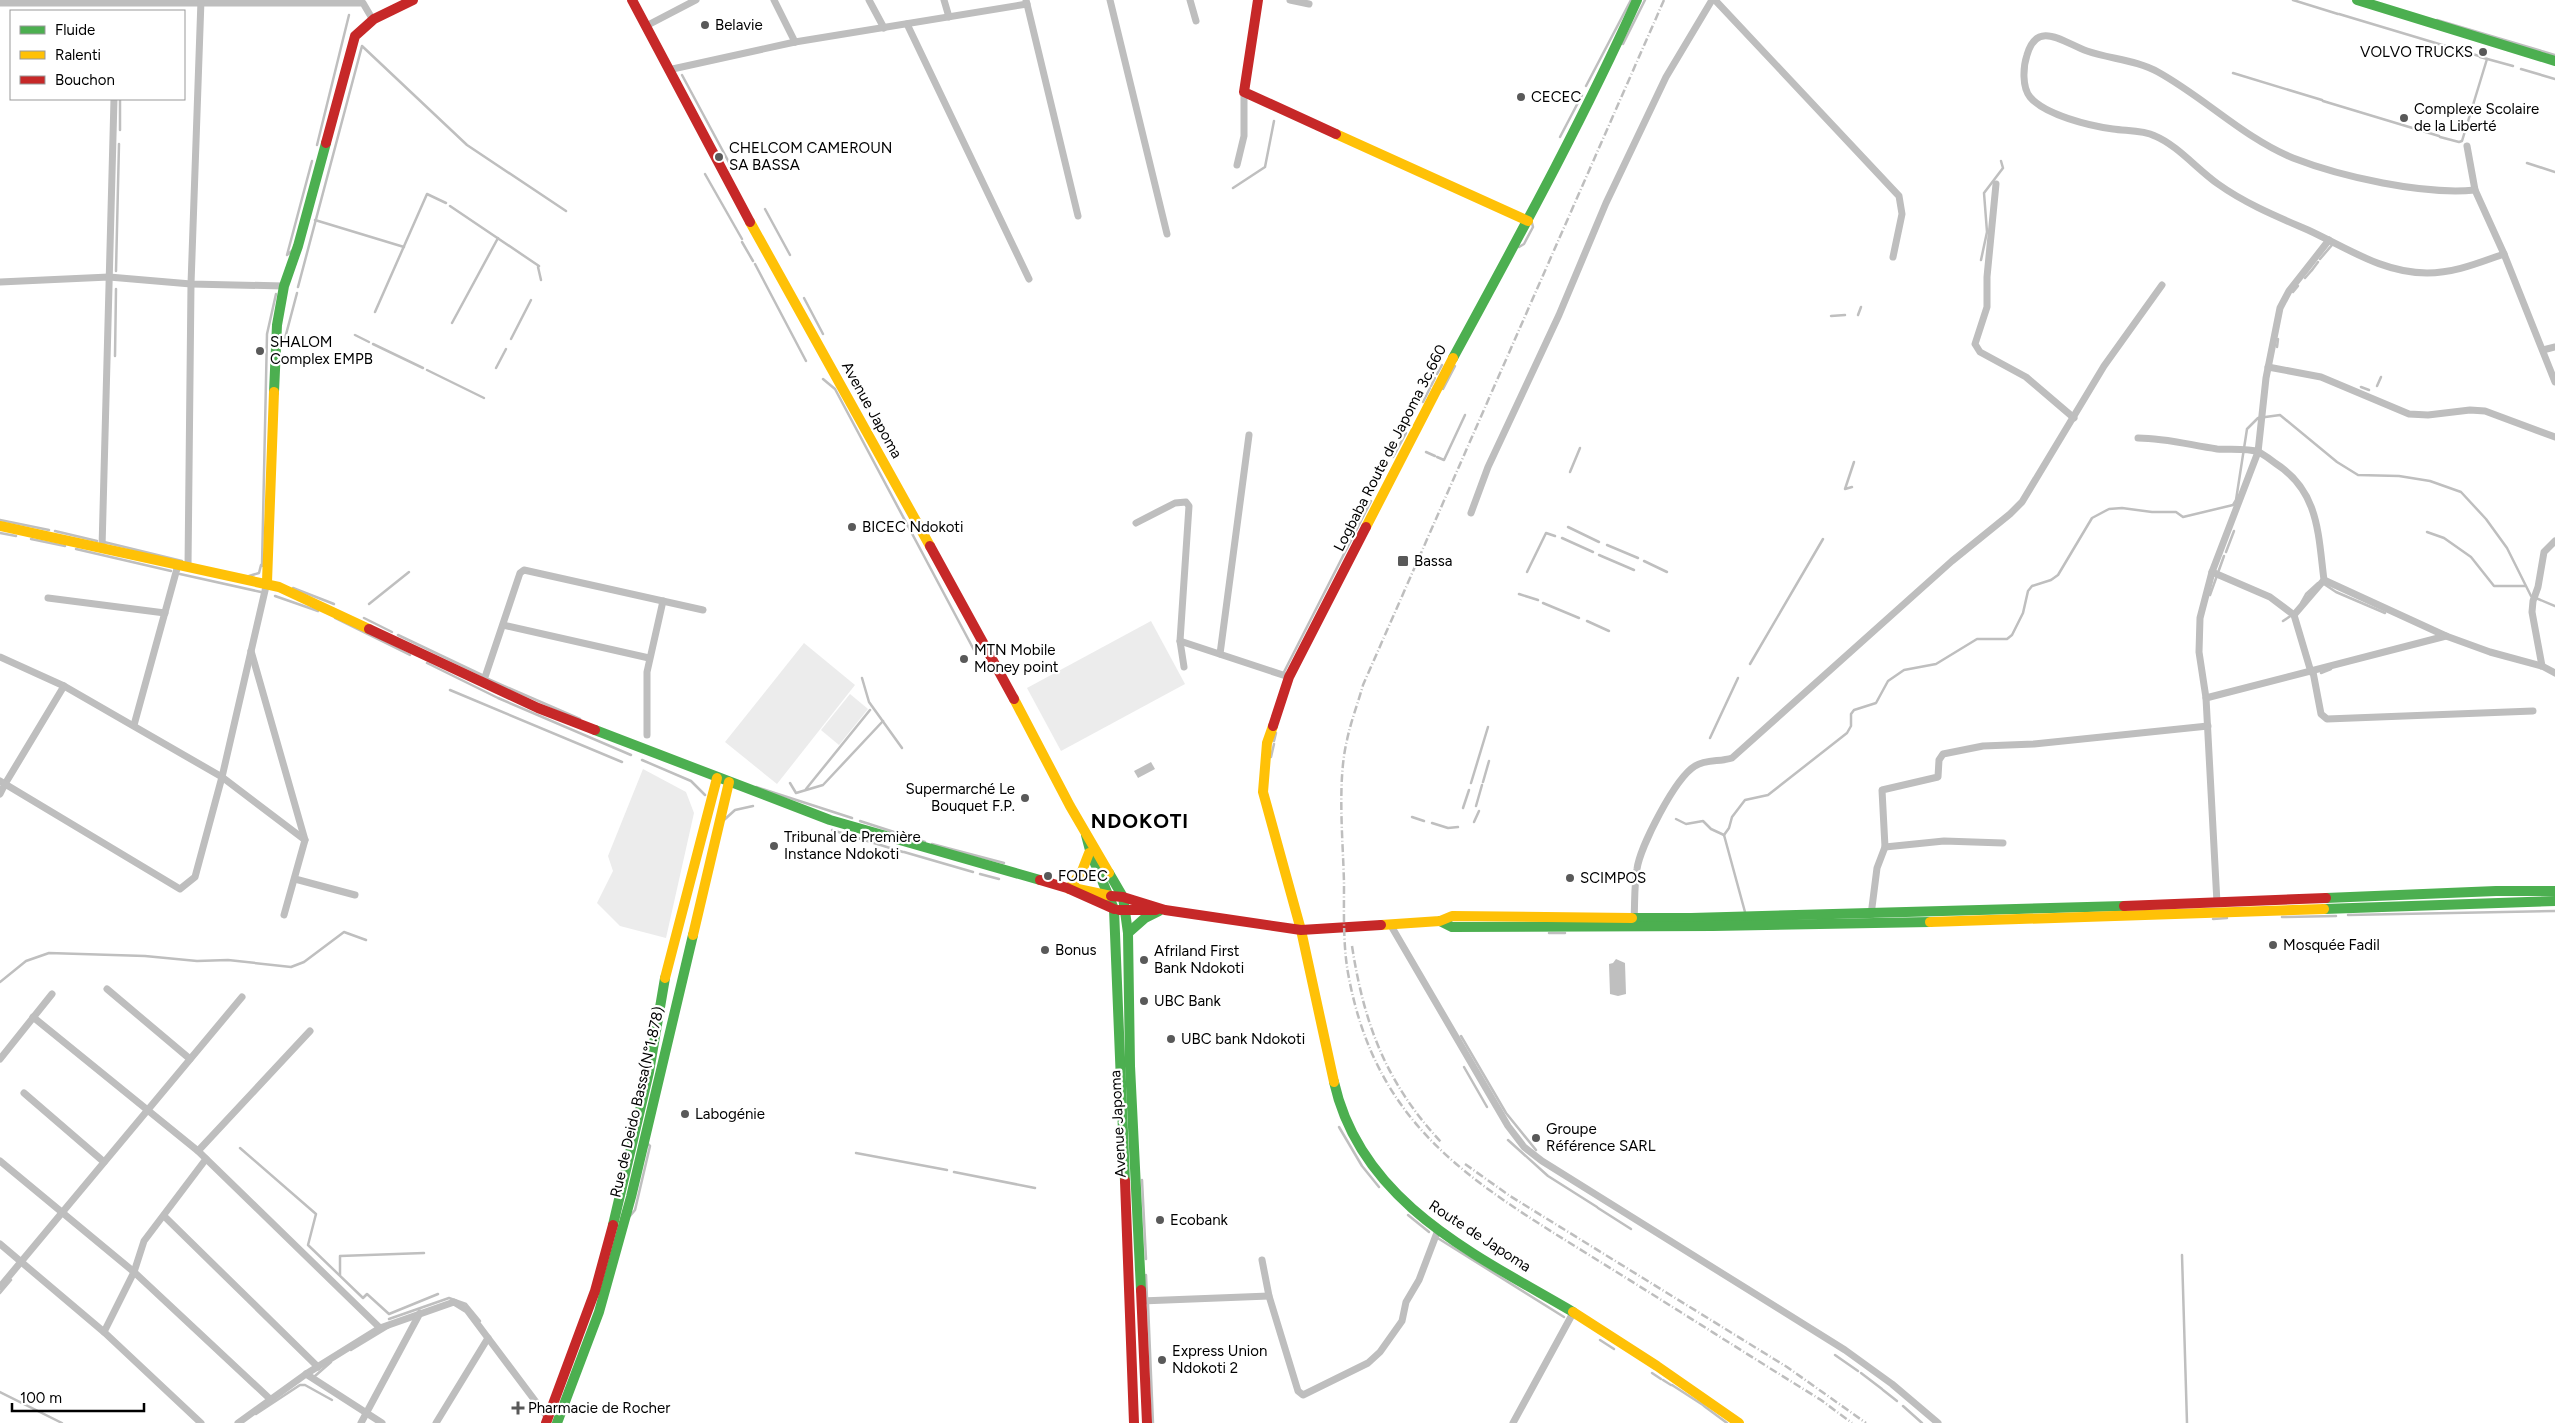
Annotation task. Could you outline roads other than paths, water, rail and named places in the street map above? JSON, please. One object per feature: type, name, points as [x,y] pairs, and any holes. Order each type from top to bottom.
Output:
[{"type":"main road","points":[[267,582],[276,337],[284,286],[298,246],[350,46],[361,28],[413,0]]},
{"type":"main road","name":"Avenue Japoma","points":[[632,0],[779,277],[855,408],[1047,758],[1086,834],[1096,848],[1123,897],[1128,933],[1130,1066],[1146,1423]]},
{"type":"main road","points":[[1258,0],[1244,92],[1528,221]]},
{"type":"main road","name":"Logbaba Route de Japoma 3c.660","points":[[1301,930],[1263,792],[1268,743],[1289,677],[1449,365],[1528,221],[1608,64],[1637,0]]},
{"type":"main road","points":[[2357,0],[2555,61]]},
{"type":"main road","points":[[0,526],[183,566],[267,582],[354,620],[538,708],[830,820],[1068,888],[1123,897],[1163,910]]},
{"type":"main road","points":[[550,1421],[595,1291],[624,1183],[649,1072],[660,999],[717,778]]},
{"type":"main road","name":"Rue de Deido Bassa(N°1.878)","points":[[550,1421],[599,1312],[631,1198],[729,782]]},
{"type":"main road","name":"Avenue Japoma","points":[[1086,834],[1089,852],[1111,896],[1114,910],[1134,1423]]},
{"type":"main road","points":[[1068,888],[1082,870],[1089,852]]},
{"type":"main road","points":[[1068,888],[1114,910],[1163,910],[1301,930],[1440,921],[1452,916],[1634,917],[1691,923]]},
{"type":"main road","points":[[1440,921],[1452,927],[1634,928],[1691,923],[1768,920],[2133,917],[2395,906],[2555,891]]},
{"type":"main road","points":[[1870,918],[2395,895],[2496,896],[2555,901]]},
{"type":"main road","points":[[2395,895],[2395,906]]},
{"type":"main road","points":[[2344,897],[2344,908]]},
{"type":"main road","points":[[1128,933],[1146,918],[1163,910]]},
{"type":"main road","points":[[1542,915],[1543,928]]},
{"type":"main road","name":"Route de Japoma","points":[[1301,930],[1338,1095],[1354,1140],[1387,1185],[1438,1230],[1692,1388],[1739,1423]]},
{"type":"street","points":[[646,26],[696,0]]},
{"type":"street","points":[[774,0],[795,42]]},
{"type":"street","points":[[869,0],[884,28]]},
{"type":"street","points":[[944,0],[949,17]]},
{"type":"street","points":[[1110,0],[1167,234]]},
{"type":"street","points":[[1190,0],[1196,21]]},
{"type":"street","points":[[1290,0],[1309,4]]},
{"type":"street","points":[[1471,513],[1488,467],[1559,315],[1606,202],[1666,77],[1713,0],[1899,196],[1902,214],[1893,257]]},
{"type":"street","points":[[0,3],[75,1],[117,3],[363,1],[373,20]]},
{"type":"street","points":[[134,725],[165,613],[183,566],[201,1]]},
{"type":"street","points":[[668,70],[795,42],[949,17],[1026,2],[1078,216]]},
{"type":"street","points":[[117,3],[117,10]]},
{"type":"street","points":[[907,24],[1030,279]]},
{"type":"street","points":[[2476,190],[2440,192],[2405,186],[2327,169],[2293,158],[2236,126],[2190,92],[2156,71],[2090,52],[2054,36],[2044,35],[2037,38],[2027,54],[2024,81],[2028,95],[2035,101],[2050,110],[2087,124],[2153,134],[2219,185],[2257,207],[2329,240],[2361,258],[2387,268],[2426,273],[2456,271],[2504,254]]},
{"type":"street","points":[[1237,165],[1244,136],[1244,92]]},
{"type":"street","points":[[102,548],[114,100]]},
{"type":"street","points":[[2467,146],[2476,190],[2504,254],[2555,382]]},
{"type":"street","points":[[1996,184],[1987,278],[1987,307],[1975,344],[1980,352],[2026,377],[2074,418]]},
{"type":"street","points":[[2217,903],[2206,698],[2199,652],[2200,618],[2212,572],[2258,452],[2268,366],[2280,308],[2289,291],[2329,240]]},
{"type":"street","points":[[0,282],[109,278],[191,284],[284,286]]},
{"type":"street","points":[[1634,928],[1637,868],[1651,829],[1671,794],[1694,766],[1708,761],[1732,758],[1952,561],[2022,502],[2104,366],[2162,285]]},
{"type":"street","points":[[2543,350],[2555,347]]},
{"type":"street","points":[[2268,366],[2321,377],[2409,414],[2428,415],[2470,410],[2485,411],[2555,437]]},
{"type":"street","points":[[1220,654],[1249,435]]},
{"type":"street","points":[[2138,438],[2166,439],[2217,449],[2258,452],[2290,473],[2306,494],[2317,523],[2324,580],[2294,615]]},
{"type":"street","points":[[1136,523],[1175,502],[1186,502],[1190,506],[1180,641],[1184,666]]},
{"type":"street","points":[[2542,666],[2532,612],[2533,601],[2538,586],[2544,552],[2555,541]]},
{"type":"street","points":[[483,683],[520,573],[524,570],[703,610]]},
{"type":"street","points":[[2212,572],[2270,596],[2294,615],[2312,672],[2321,714],[2328,719],[2533,711]]},
{"type":"street","points":[[2324,580],[2446,636],[2490,652],[2542,666],[2555,673]]},
{"type":"street","points":[[3,783],[180,889],[195,878],[222,777],[267,582]]},
{"type":"street","points":[[48,598],[165,613]]},
{"type":"street","points":[[647,735],[646,689],[649,658],[663,601]]},
{"type":"street","points":[[503,625],[649,658]]},
{"type":"street","points":[[2206,698],[2446,636]]},
{"type":"street","points":[[1180,641],[1289,677]]},
{"type":"street","points":[[250,649],[305,840],[284,915]]},
{"type":"street","points":[[0,657],[64,686],[222,777],[305,840]]},
{"type":"street","points":[[0,794],[3,783],[64,686]]},
{"type":"street","points":[[1870,918],[1877,868],[1885,847],[1882,790],[1938,777],[1939,760],[1943,754],[1983,746],[2034,744],[2208,726]]},
{"type":"street","points":[[1885,847],[1944,841],[2003,842]]},
{"type":"street","points":[[295,879],[355,895]]},
{"type":"street","points":[[1390,924],[1508,1126],[1524,1146],[1542,1162],[1845,1350],[1892,1384],[1938,1423]]},
{"type":"street","points":[[106,989],[190,1059]]},
{"type":"street","points":[[0,1059],[52,994]]},
{"type":"street","points":[[0,1287],[242,997]]},
{"type":"street","points":[[33,1017],[149,1109],[198,1151],[380,1328]]},
{"type":"street","points":[[198,1151],[310,1030]]},
{"type":"street","points":[[24,1093],[104,1162]]},
{"type":"street","points":[[104,1332],[134,1272],[144,1240],[206,1159]]},
{"type":"street","points":[[0,1161],[134,1272],[270,1399]]},
{"type":"street","points":[[164,1216],[318,1367]]},
{"type":"street","points":[[1262,1260],[1269,1296],[1298,1391],[1303,1395],[1368,1363],[1380,1352],[1402,1321],[1406,1302],[1419,1280],[1438,1230]]},
{"type":"street","points":[[0,1244],[104,1332],[201,1423]]},
{"type":"street","points":[[1141,1301],[1269,1296]]},
{"type":"street","points":[[238,1423],[306,1374],[380,1328],[454,1302],[467,1310],[550,1421]]},
{"type":"street","points":[[361,1423],[420,1313]]},
{"type":"street","points":[[1513,1423],[1573,1313]]},
{"type":"street","points":[[436,1423],[488,1338]]},
{"type":"street","points":[[306,1374],[382,1423]]},
{"type":"waterway","points":[[1586,86],[1631,0]]},
{"type":"waterway","points":[[1623,44],[1645,0]]},
{"type":"waterway","points":[[2293,0],[2338,14]]},
{"type":"waterway","points":[[2339,14],[2479,56]]},
{"type":"waterway","points":[[317,145],[349,15]]},
{"type":"waterway","points":[[2437,20],[2555,55]]},
{"type":"waterway","points":[[298,287],[362,46],[467,145],[566,211]]},
{"type":"waterway","points":[[2480,57],[2513,66]]},
{"type":"waterway","points":[[2440,137],[2459,142],[2462,141],[2487,59]]},
{"type":"waterway","points":[[2521,69],[2555,79]]},
{"type":"waterway","points":[[2233,73],[2322,100]]},
{"type":"waterway","points":[[682,75],[732,168]]},
{"type":"waterway","points":[[1560,137],[1582,95]]},
{"type":"waterway","points":[[120,100],[120,130]]},
{"type":"waterway","points":[[2323,101],[2439,136]]},
{"type":"waterway","points":[[1233,188],[1265,167],[1274,121]]},
{"type":"waterway","points":[[116,271],[119,144]]},
{"type":"waterway","points":[[293,250],[287,255],[312,161]]},
{"type":"waterway","points":[[1981,260],[1987,232],[1984,193],[2003,168],[2001,161]]},
{"type":"waterway","points":[[2527,163],[2555,172]]},
{"type":"waterway","points":[[705,174],[742,239]]},
{"type":"waterway","points":[[375,312],[427,194],[446,203]]},
{"type":"waterway","points":[[450,206],[539,266]]},
{"type":"waterway","points":[[765,209],[790,255]]},
{"type":"waterway","points":[[315,220],[404,247]]},
{"type":"waterway","points":[[1519,247],[1524,244],[1533,227],[1532,223]]},
{"type":"waterway","points":[[452,323],[498,238]]},
{"type":"waterway","points":[[742,242],[753,261]]},
{"type":"waterway","points":[[2320,259],[2332,245]]},
{"type":"waterway","points":[[2312,270],[2318,262]]},
{"type":"waterway","points":[[755,264],[806,361]]},
{"type":"waterway","points":[[538,267],[541,280]]},
{"type":"waterway","points":[[2305,278],[2312,270]]},
{"type":"waterway","points":[[2293,292],[2298,286]]},
{"type":"waterway","points":[[115,356],[116,289]]},
{"type":"waterway","points":[[284,342],[297,293]]},
{"type":"waterway","points":[[262,566],[267,334],[276,294]]},
{"type":"waterway","points":[[804,298],[823,334]]},
{"type":"waterway","points":[[511,339],[531,300]]},
{"type":"waterway","points":[[1858,315],[1861,307]]},
{"type":"waterway","points":[[1831,316],[1845,315]]},
{"type":"waterway","points":[[355,335],[369,342]]},
{"type":"waterway","points":[[2277,347],[2278,339]]},
{"type":"waterway","points":[[373,344],[423,368]]},
{"type":"waterway","points":[[496,368],[506,349]]},
{"type":"waterway","points":[[1437,374],[1442,365]]},
{"type":"waterway","points":[[1443,389],[1455,366]]},
{"type":"waterway","points":[[427,370],[484,398]]},
{"type":"waterway","points":[[2377,386],[2381,377]]},
{"type":"waterway","points":[[1431,386],[1435,378]]},
{"type":"waterway","points":[[823,379],[835,389],[974,650]]},
{"type":"waterway","points":[[2361,387],[2369,390]]},
{"type":"waterway","points":[[1423,402],[1430,388]]},
{"type":"waterway","points":[[1437,457],[1444,460],[1465,415]]},
{"type":"waterway","points":[[1724,835],[1729,828],[1732,817],[1745,800],[1768,795],[1847,733],[1851,726],[1851,714],[1854,710],[1876,703],[1888,681],[1904,670],[1936,664],[1977,639],[2007,639],[2012,635],[2023,613],[2028,591],[2032,586],[2051,580],[2058,575],[2092,518],[2109,509],[2122,508],[2152,512],[2176,512],[2183,517],[2233,505],[2236,500],[2247,429],[2258,418],[2280,415],[2337,462],[2358,475],[2399,476],[2430,481],[2461,492],[2486,519],[2507,548],[2531,596],[2555,606]]},
{"type":"waterway","points":[[1393,457],[1406,433]]},
{"type":"waterway","points":[[1570,472],[1580,448]]},
{"type":"waterway","points":[[1426,452],[1435,456]]},
{"type":"waterway","points":[[1852,487],[1845,489],[1854,462]]},
{"type":"waterway","points":[[1284,672],[1371,501]]},
{"type":"waterway","points":[[0,520],[49,530]]},
{"type":"waterway","points":[[1568,527],[1599,542]]},
{"type":"waterway","points":[[55,531],[97,541]]},
{"type":"waterway","points":[[2226,552],[2234,531]]},
{"type":"waterway","points":[[2427,532],[2444,538],[2471,557],[2494,586],[2525,586]]},
{"type":"waterway","points":[[0,533],[16,536]]},
{"type":"waterway","points":[[1527,572],[1546,533],[1555,536]]},
{"type":"waterway","points":[[1562,538],[1593,552]]},
{"type":"waterway","points":[[31,539],[65,546]]},
{"type":"waterway","points":[[1750,664],[1823,539]]},
{"type":"waterway","points":[[104,542],[182,561]]},
{"type":"waterway","points":[[1607,545],[1638,558]]},
{"type":"waterway","points":[[76,549],[171,571]]},
{"type":"waterway","points":[[1599,555],[1634,570]]},
{"type":"waterway","points":[[2210,595],[2224,556]]},
{"type":"waterway","points":[[1644,561],[1667,572]]},
{"type":"waterway","points":[[249,576],[259,573],[261,565]]},
{"type":"waterway","points":[[369,604],[409,572]]},
{"type":"waterway","points":[[180,574],[261,592]]},
{"type":"waterway","points":[[2301,603],[2306,594],[2318,583]]},
{"type":"waterway","points":[[2324,584],[2336,592],[2385,613]]},
{"type":"waterway","points":[[293,588],[334,604]]},
{"type":"waterway","points":[[1519,594],[1538,600]]},
{"type":"waterway","points":[[275,596],[318,611]]},
{"type":"waterway","points":[[1543,603],[1579,618]]},
{"type":"waterway","points":[[2283,621],[2292,615]]},
{"type":"waterway","points":[[335,618],[410,655]]},
{"type":"waterway","points":[[364,618],[392,632]]},
{"type":"waterway","points":[[1587,621],[1609,631]]},
{"type":"waterway","points":[[398,635],[482,675]]},
{"type":"waterway","points":[[427,663],[498,698],[631,755]]},
{"type":"waterway","points":[[2321,673],[2331,669]]},
{"type":"waterway","points":[[862,678],[869,702],[902,748]]},
{"type":"waterway","points":[[1710,738],[1738,678]]},
{"type":"waterway","points":[[488,679],[580,719]]},
{"type":"waterway","points":[[450,690],[622,762]]},
{"type":"waterway","points":[[806,789],[870,710]]},
{"type":"waterway","points":[[790,783],[796,793],[823,785],[883,721]]},
{"type":"waterway","points":[[1471,783],[1488,727]]},
{"type":"waterway","points":[[1274,741],[1276,733]]},
{"type":"waterway","points":[[1271,757],[1274,744]]},
{"type":"waterway","points":[[642,760],[691,781],[705,795]]},
{"type":"waterway","points":[[1483,782],[1489,761]]},
{"type":"waterway","points":[[1476,806],[1482,785]]},
{"type":"waterway","points":[[756,787],[852,818]]},
{"type":"waterway","points":[[1463,808],[1469,790]]},
{"type":"waterway","points":[[724,820],[735,810],[753,806]]},
{"type":"waterway","points":[[1474,822],[1479,811]]},
{"type":"waterway","points":[[1412,817],[1424,821]]},
{"type":"waterway","points":[[1676,819],[1686,824],[1703,821],[1711,829],[1724,835]]},
{"type":"waterway","points":[[860,821],[925,842]]},
{"type":"waterway","points":[[1432,823],[1448,828],[1458,827]]},
{"type":"waterway","points":[[832,830],[903,852]]},
{"type":"waterway","points":[[1724,835],[1745,912]]},
{"type":"waterway","points":[[932,844],[1004,863]]},
{"type":"waterway","points":[[904,852],[973,872]]},
{"type":"waterway","points":[[980,874],[999,879]]},
{"type":"waterway","points":[[2348,915],[2555,911]]},
{"type":"waterway","points":[[2282,917],[2336,916]]},
{"type":"waterway","points":[[2213,919],[2227,918]]},
{"type":"waterway","points":[[0,982],[26,961],[49,953],[145,956],[197,961],[228,960],[291,967],[304,962],[344,932],[366,940]]},
{"type":"waterway","points":[[1549,933],[1565,933]]},
{"type":"waterway","points":[[1461,1036],[1506,1113],[1536,1150]]},
{"type":"waterway","points":[[1464,1067],[1487,1107]]},
{"type":"waterway","points":[[1339,1127],[1362,1166],[1379,1187]]},
{"type":"waterway","points":[[1508,1140],[1548,1176],[1597,1207]]},
{"type":"waterway","points":[[630,1216],[635,1210],[650,1146],[647,1143]]},
{"type":"waterway","points":[[240,1148],[316,1214],[308,1245],[363,1298],[367,1294],[389,1314],[438,1294]]},
{"type":"waterway","points":[[856,1153],[947,1170]]},
{"type":"waterway","points":[[954,1172],[1035,1188]]},
{"type":"waterway","points":[[1142,1180],[1146,1259]]},
{"type":"waterway","points":[[1598,1208],[1631,1229]]},
{"type":"waterway","points":[[1408,1215],[1429,1232]]},
{"type":"waterway","points":[[1436,1237],[1564,1317]]},
{"type":"waterway","points":[[340,1275],[340,1256],[424,1253]]},
{"type":"waterway","points":[[2182,1255],[2187,1423]]},
{"type":"waterway","points":[[1146,1275],[1147,1299]]},
{"type":"waterway","points":[[0,1293],[11,1280]]},
{"type":"waterway","points":[[389,1319],[449,1298],[466,1304],[480,1321]]},
{"type":"waterway","points":[[1148,1304],[1153,1423]]},
{"type":"waterway","points":[[351,1350],[389,1327]]},
{"type":"waterway","points":[[1600,1340],[1614,1349]]},
{"type":"waterway","points":[[1835,1355],[1858,1371]]},
{"type":"waterway","points":[[315,1376],[331,1362]]},
{"type":"waterway","points":[[1652,1373],[1661,1379]]},
{"type":"waterway","points":[[1861,1373],[1882,1389]]},
{"type":"waterway","points":[[1663,1380],[1671,1385]]},
{"type":"waterway","points":[[256,1414],[300,1385],[305,1385],[332,1400]]},
{"type":"waterway","points":[[1672,1385],[1703,1405]]},
{"type":"waterway","points":[[1883,1390],[1897,1401]]},
{"type":"waterway","points":[[0,1392],[62,1423]]},
{"type":"waterway","points":[[1704,1406],[1727,1423]]},
{"type":"waterway","points":[[1903,1406],[1922,1423]]},
{"type":"railway","points":[[1664,0],[1363,685],[1349,733],[1342,774],[1341,811],[1346,962],[1362,1027],[1381,1072],[1406,1111],[1436,1145],[1470,1175],[1508,1203],[1821,1400],[1852,1423]]},
{"type":"railway","points":[[1352,946],[1363,1001],[1380,1051],[1406,1097],[1441,1142]]},
{"type":"railway","points":[[1465,1164],[1510,1196],[1787,1367],[1866,1423]]},
{"type":"place","name":"Belavie","points":[[705,25]]},
{"type":"place","name":"VOLVO TRUCKS","points":[[2483,52]]},
{"type":"place","name":"CECEC","points":[[1521,97]]},
{"type":"place","name":"Complexe Scolaire de la Liberté","points":[[2404,118]]},
{"type":"place","name":"CHELCOM CAMEROUN SA BASSA","points":[[719,157]]},
{"type":"place","name":"SHALOM Complex EMPB","points":[[260,351]]},
{"type":"place","name":"BICEC Ndokoti","points":[[852,527]]},
{"type":"place","name":"Bassa","points":[[1403,561]]},
{"type":"place","name":"MTN Mobile Money point","points":[[964,659]]},
{"type":"place","name":"Supermarché Le Bouquet F.P.","points":[[1025,798]]},
{"type":"place","name":"Tribunal de Première Instance Ndokoti","points":[[774,846]]},
{"type":"place","name":"FODEC","points":[[1048,876]]},
{"type":"place","name":"SCIMPOS","points":[[1570,878]]},
{"type":"place","name":"Mosquée Fadil","points":[[2273,945]]},
{"type":"place","name":"Bonus","points":[[1045,950]]},
{"type":"place","name":"Afriland First Bank Ndokoti","points":[[1144,960]]},
{"type":"place","name":"UBC Bank","points":[[1144,1001]]},
{"type":"place","name":"UBC bank Ndokoti","points":[[1171,1039]]},
{"type":"place","name":"Labogénie","points":[[685,1114]]},
{"type":"place","name":"Groupe Référence SARL","points":[[1536,1138]]},
{"type":"place","name":"Ecobank","points":[[1160,1220]]},
{"type":"place","name":"Express Union Ndokoti 2","points":[[1162,1360]]},
{"type":"place","name":"Pharmacie de Rocher","points":[[518,1408]]},
{"type":"district","name":"NDOKOTI","points":[[1140,821]]}]
